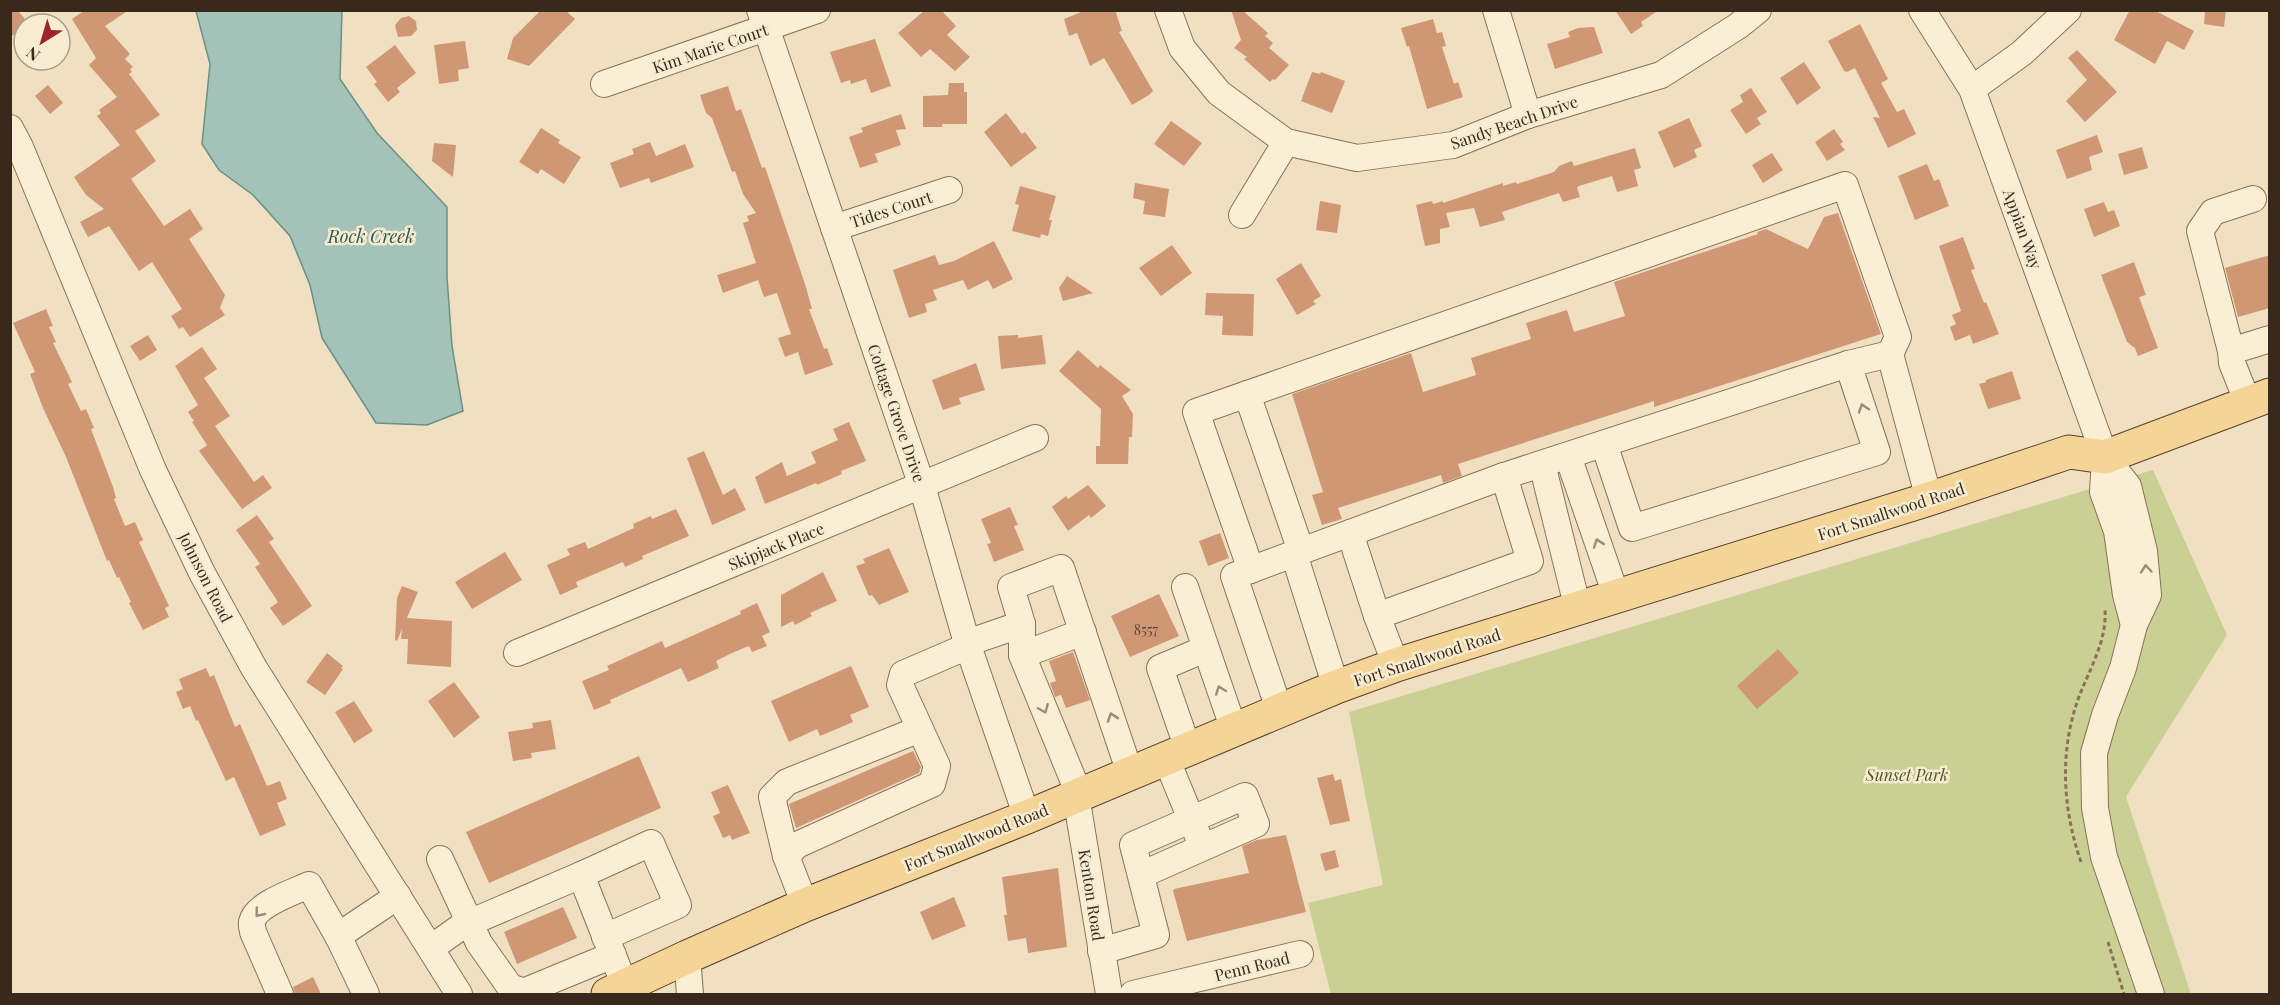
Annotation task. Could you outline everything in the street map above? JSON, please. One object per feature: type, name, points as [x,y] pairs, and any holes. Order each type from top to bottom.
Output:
[{"type":"main road","name":"Fort Smallwood Road","points":[[616,990],[806,904],[1027,818],[1336,687],[1396,665],[1617,598],[2069,452],[2105,457],[2259,399]]},
{"type":"street","name":"Kim Marie Court","points":[[604,84],[763,20],[817,10]]},
{"type":"street","name":"Sandy Beach Drive","points":[[1168,10],[1182,48],[1219,93],[1286,142],[1357,158],[1453,145],[1528,115],[1660,75],[1738,26],[1758,10]]},
{"type":"street","points":[[1496,10],[1528,115]]},
{"type":"street","name":"Appian Way","points":[[1922,10],[1972,89],[2105,457],[2128,486],[2144,551],[2148,595],[2134,625],[2123,668],[2105,715],[2094,753],[2095,808],[2104,857],[2151,994]]},
{"type":"street","points":[[1972,89],[2022,53],[2068,10]]},
{"type":"street","name":"Cottage Grove Drive","points":[[763,20],[922,486],[967,645],[1027,818]]},
{"type":"street","name":"Johnson Road","points":[[10,128],[20,147],[153,470],[202,573],[254,668],[459,994]]},
{"type":"street","points":[[1242,215],[1286,142]]},
{"type":"street","points":[[1251,570],[1196,412],[1845,185],[1898,337],[1890,354],[1929,499]]},
{"type":"street","name":"Tides Court","points":[[834,228],[949,190]]},
{"type":"street","points":[[2253,199],[2213,212],[2200,231],[2231,351],[2232,363],[2259,399]]},
{"type":"street","points":[[2231,351],[2270,339]]},
{"type":"street","points":[[1280,712],[1234,576],[1503,476],[1848,364],[1890,354]]},
{"type":"street","points":[[1604,444],[1632,528],[1877,452],[1848,364]]},
{"type":"street","points":[[1247,394],[1298,552],[1336,687]]},
{"type":"street","name":"Skipjack Place","points":[[517,653],[1035,438]]},
{"type":"street","points":[[1568,456],[1617,598]]},
{"type":"street","points":[[1542,464],[1578,609]]},
{"type":"street","points":[[1377,616],[1530,561],[1503,476]]},
{"type":"street","points":[[1350,533],[1377,616],[1396,665]]},
{"type":"street","points":[[1083,632],[1022,655],[1022,624],[1011,587],[1061,568],[1083,632],[1131,773]]},
{"type":"street","points":[[1185,586],[1234,730]]},
{"type":"street","points":[[786,856],[797,845],[932,784],[937,766],[900,685],[903,674],[967,645],[1022,624]]},
{"type":"street","points":[[1202,848],[1191,820],[1160,668],[1205,649]]},
{"type":"street","name":"Kenton Road","points":[[1022,655],[1077,795],[1109,994]]},
{"type":"street","points":[[806,904],[786,856],[772,797],[787,782],[920,729]]},
{"type":"street","points":[[1101,951],[1156,935],[1133,845],[1245,796],[1256,824],[1141,875]]},
{"type":"street","points":[[430,948],[469,923],[651,843],[678,904],[534,988],[522,991],[510,987],[479,943],[469,923],[440,859]]},
{"type":"street","points":[[581,875],[609,946],[616,990]]},
{"type":"street","points":[[280,994],[253,932],[252,922],[256,914],[266,905],[309,885],[338,936],[366,994]]},
{"type":"street","points":[[338,936],[398,896]]},
{"type":"street","name":"Penn Road","points":[[1133,994],[1300,954]]},
{"type":"street","points":[[687,957],[690,994]]},
{"type":"green space","name":"Sunset Park","points":[[2153,470],[2227,635],[2126,797],[2191,994],[1331,994],[1308,903],[1383,885],[1349,712]]},
{"type":"water","name":"Rock Creek","points":[[196,11],[342,11],[340,79],[377,133],[447,207],[447,277],[452,346],[463,411],[427,425],[376,423],[322,338],[310,285],[290,236],[253,195],[219,170],[202,144],[210,64]]},
{"type":"building","points":[[10,10],[17,10],[19,12],[12,12],[12,36],[10,38]]},
{"type":"building","points":[[85,10],[129,10],[105,26],[130,54],[125,59],[133,67],[129,74],[160,115],[135,131],[156,161],[131,179],[164,226],[190,209],[203,229],[189,239],[225,295],[220,308],[225,315],[190,337],[183,327],[179,329],[171,316],[182,309],[152,262],[139,271],[109,226],[88,237],[80,222],[104,209],[86,195],[74,177],[120,145],[97,116],[101,113],[99,110],[117,97],[89,65],[96,58],[72,19]]},
{"type":"building","points":[[925,10],[941,10],[956,26],[947,35],[970,57],[955,71],[930,49],[921,57],[898,33]]},
{"type":"building","points":[[1086,10],[1115,10],[1122,31],[1119,32],[1153,91],[1149,95],[1132,105],[1104,58],[1090,66],[1077,33],[1069,36],[1064,19]]},
{"type":"building","points":[[1231,10],[1242,10],[1268,33],[1265,36],[1273,43],[1269,48],[1289,65],[1275,80],[1270,82],[1244,59],[1247,57],[1234,48],[1241,40]]},
{"type":"building","points":[[1615,10],[1659,10],[1641,22],[1643,26],[1631,34]]},
{"type":"building","points":[[2130,10],[2154,10],[2194,31],[2184,50],[2167,41],[2155,64],[2114,40]]},
{"type":"building","points":[[2205,10],[2226,10],[2224,27],[2204,24]]},
{"type":"building","points":[[540,11],[566,11],[575,19],[529,66],[507,59],[513,38]]},
{"type":"building","points":[[409,16],[416,21],[417,30],[411,36],[398,37],[395,25],[401,18]]},
{"type":"building","points":[[1433,19],[1437,33],[1442,32],[1446,46],[1442,47],[1454,84],[1458,82],[1463,97],[1427,109],[1409,46],[1407,47],[1401,28]]},
{"type":"building","points":[[1860,24],[1888,79],[1881,83],[1897,112],[1904,109],[1916,134],[1888,148],[1873,117],[1880,118],[1855,68],[1844,71],[1828,41]]},
{"type":"building","points":[[1594,27],[1603,53],[1555,69],[1547,44],[1570,37],[1568,32],[1578,28]]},
{"type":"building","points":[[875,39],[891,86],[871,93],[866,79],[851,84],[850,80],[841,83],[830,52]]},
{"type":"building","points":[[465,41],[469,68],[458,70],[459,81],[439,84],[434,45]]},
{"type":"building","points":[[395,45],[416,73],[397,88],[400,92],[388,102],[374,84],[377,82],[366,67]]},
{"type":"building","points":[[2077,50],[2117,92],[2085,122],[2066,101],[2087,80],[2068,58]]},
{"type":"building","points":[[1804,62],[1821,88],[1797,105],[1780,78]]},
{"type":"building","points":[[1312,72],[1320,74],[1321,72],[1345,81],[1332,113],[1301,101]]},
{"type":"building","points":[[949,83],[964,83],[964,92],[967,92],[967,124],[923,127],[923,96],[948,95]]},
{"type":"building","points":[[48,85],[63,103],[50,114],[35,96]]},
{"type":"building","points":[[728,86],[736,111],[741,109],[762,168],[765,167],[805,284],[812,309],[809,309],[824,349],[827,348],[833,365],[805,375],[798,352],[785,357],[778,338],[791,334],[777,293],[764,297],[758,280],[723,293],[717,275],[756,263],[743,223],[749,221],[747,216],[756,213],[743,194],[735,171],[732,172],[712,118],[706,113],[700,95]]},
{"type":"building","points":[[1751,88],[1767,112],[1757,118],[1761,124],[1746,134],[1730,110],[1743,102],[1740,95]]},
{"type":"building","points":[[1006,113],[1022,134],[1025,132],[1037,148],[1011,167],[984,132]]},
{"type":"building","points":[[901,114],[906,129],[896,130],[901,145],[875,154],[878,162],[860,168],[849,137],[863,132],[861,128]]},
{"type":"building","points":[[1689,118],[1702,146],[1694,150],[1697,157],[1674,168],[1658,132]]},
{"type":"building","points":[[1171,121],[1202,143],[1184,166],[1154,144]]},
{"type":"building","points":[[541,128],[560,140],[558,143],[581,157],[564,184],[541,169],[538,174],[519,162]]},
{"type":"building","points":[[1834,129],[1843,142],[1840,144],[1845,150],[1827,161],[1815,142]]},
{"type":"building","points":[[2097,135],[2103,152],[2089,157],[2092,170],[2067,179],[2056,150]]},
{"type":"building","points":[[650,142],[656,156],[685,144],[694,167],[651,183],[649,178],[620,188],[610,163],[634,154],[632,149]]},
{"type":"building","points":[[434,143],[456,145],[453,177],[432,161]]},
{"type":"building","points":[[2142,147],[2148,168],[2124,175],[2118,154]]},
{"type":"building","points":[[1635,148],[1641,168],[1634,170],[1638,186],[1617,192],[1612,176],[1579,186],[1577,188],[1580,197],[1563,202],[1559,193],[1502,212],[1505,220],[1480,227],[1474,208],[1446,213],[1450,227],[1440,229],[1440,243],[1425,246],[1416,205],[1432,201],[1433,204],[1443,201],[1443,203],[1503,183],[1503,186],[1516,182],[1517,184],[1554,172],[1559,166],[1572,161],[1574,166]]},
{"type":"building","points":[[1772,153],[1783,170],[1763,183],[1752,165]]},
{"type":"building","points":[[1927,164],[1934,181],[1939,179],[1949,206],[1915,220],[1898,176]]},
{"type":"building","points":[[1135,183],[1169,189],[1165,217],[1143,214],[1145,201],[1133,198]]},
{"type":"building","points":[[1020,186],[1056,196],[1049,220],[1052,220],[1048,236],[1041,234],[1040,238],[1012,231],[1019,205],[1015,204]]},
{"type":"building","points":[[1320,201],[1341,205],[1337,233],[1316,230]]},
{"type":"building","points":[[2104,202],[2108,212],[2114,210],[2120,226],[2094,237],[2084,209]]},
{"type":"building","points":[[1838,213],[1881,334],[1654,407],[1654,401],[1458,464],[1462,476],[1443,483],[1441,475],[1338,508],[1342,519],[1322,525],[1312,495],[1323,492],[1292,394],[1411,353],[1423,392],[1476,375],[1471,358],[1531,339],[1526,323],[1567,310],[1574,332],[1625,316],[1614,282],[1758,234],[1757,232],[1766,229],[1808,249],[1824,217]]},
{"type":"building","points":[[1963,237],[1975,269],[1971,270],[1999,334],[1973,344],[1970,335],[1955,341],[1950,327],[1956,324],[1952,315],[1961,311],[1939,246]]},
{"type":"building","points":[[994,241],[1013,279],[993,289],[988,280],[968,290],[963,280],[933,290],[937,300],[925,304],[927,312],[909,318],[893,270],[935,255],[939,265],[954,261]]},
{"type":"building","points":[[1172,245],[1192,273],[1161,296],[1139,268]]},
{"type":"building","points":[[2270,255],[2270,308],[2238,317],[2225,268]]},
{"type":"building","points":[[2134,262],[2146,295],[2139,297],[2158,348],[2138,356],[2135,348],[2127,342],[2101,275]]},
{"type":"building","points":[[1301,263],[1321,296],[1313,301],[1316,304],[1297,315],[1276,279]]},
{"type":"building","points":[[1067,276],[1093,293],[1063,301],[1059,288]]},
{"type":"building","points":[[1206,293],[1254,294],[1253,336],[1222,335],[1223,316],[1205,315]]},
{"type":"building","points":[[46,309],[53,326],[49,327],[56,342],[53,343],[72,382],[68,384],[81,411],[86,409],[94,428],[91,429],[125,526],[135,522],[143,540],[139,542],[169,606],[165,608],[169,617],[143,630],[119,577],[117,578],[109,560],[107,561],[66,457],[43,408],[30,374],[35,372],[13,323]]},
{"type":"building","points":[[148,335],[157,350],[140,361],[130,346]]},
{"type":"building","points":[[1018,335],[1018,338],[1042,335],[1046,364],[1001,369],[998,336]]},
{"type":"building","points":[[202,347],[217,369],[204,378],[230,416],[215,426],[254,482],[263,475],[272,488],[242,509],[199,451],[207,445],[188,412],[198,405],[175,366]]},
{"type":"building","points":[[1078,350],[1098,368],[1100,365],[1131,390],[1122,396],[1133,414],[1128,464],[1096,464],[1096,446],[1100,446],[1101,409],[1059,371]]},
{"type":"building","points":[[976,363],[985,390],[959,398],[961,404],[943,410],[932,380]]},
{"type":"building","points":[[2012,371],[2021,399],[1988,409],[1979,384]]},
{"type":"building","points":[[849,422],[866,461],[841,471],[842,474],[817,485],[816,483],[765,504],[755,477],[782,462],[787,476],[816,463],[811,452],[838,440],[833,429]]},
{"type":"building","points":[[704,451],[723,495],[735,488],[746,510],[712,525],[687,458]]},
{"type":"building","points":[[1088,485],[1106,506],[1091,518],[1089,515],[1068,531],[1052,507],[1066,496],[1068,499]]},
{"type":"building","points":[[1010,507],[1018,525],[1014,526],[1024,550],[994,562],[987,544],[991,543],[981,519]]},
{"type":"building","points":[[676,509],[689,536],[642,556],[643,559],[625,567],[623,562],[576,582],[578,587],[560,595],[547,565],[570,555],[567,549],[585,542],[588,549],[634,528],[633,524]]},
{"type":"building","points":[[257,515],[274,539],[269,542],[312,606],[283,626],[270,608],[278,602],[255,567],[260,564],[236,530]]},
{"type":"building","points":[[1220,533],[1229,558],[1208,566],[1199,541]]},
{"type":"building","points":[[889,548],[909,592],[879,605],[872,595],[869,596],[856,566],[865,563],[863,559]]},
{"type":"building","points":[[505,552],[522,580],[472,609],[455,582]]},
{"type":"building","points":[[823,572],[837,601],[810,613],[812,616],[795,625],[793,621],[781,627],[781,595]]},
{"type":"building","points":[[402,586],[418,592],[407,618],[452,621],[451,667],[407,664],[408,639],[401,639],[402,629],[397,641],[395,640],[397,598]]},
{"type":"building","points":[[1159,594],[1179,636],[1130,657],[1111,616]]},
{"type":"building","points":[[757,603],[770,632],[762,636],[767,646],[752,652],[749,646],[732,653],[716,661],[719,668],[688,682],[681,668],[610,700],[611,703],[594,710],[582,681],[609,670],[607,666],[662,641],[665,648],[741,614],[740,611]]},
{"type":"building","points":[[1778,649],[1799,673],[1757,709],[1737,686]]},
{"type":"building","points":[[1073,652],[1090,700],[1066,708],[1061,695],[1055,697],[1050,683],[1056,681],[1049,661]]},
{"type":"building","points":[[327,653],[343,666],[341,668],[343,669],[325,695],[306,682]]},
{"type":"building","points":[[851,666],[869,707],[850,715],[853,722],[820,736],[817,729],[789,742],[771,701]]},
{"type":"building","points":[[206,668],[210,677],[214,675],[235,727],[240,724],[267,786],[280,781],[287,799],[277,803],[286,825],[260,836],[234,777],[226,781],[198,720],[196,721],[190,706],[183,709],[176,692],[183,689],[179,679]]},
{"type":"building","points":[[454,682],[480,717],[454,738],[428,701]]},
{"type":"building","points":[[354,701],[373,731],[354,743],[335,712]]},
{"type":"building","points":[[551,720],[556,749],[531,753],[532,758],[513,761],[508,732],[533,728],[532,723]]},
{"type":"building","points":[[913,751],[921,767],[919,773],[796,828],[789,804]]},
{"type":"building","points":[[639,756],[661,808],[489,883],[466,832]]},
{"type":"building","points":[[1333,774],[1335,781],[1341,779],[1350,821],[1330,825],[1317,778]]},
{"type":"building","points":[[728,785],[750,833],[732,840],[730,835],[723,838],[713,816],[720,813],[711,792]]},
{"type":"building","points":[[1286,835],[1306,912],[1187,941],[1174,889],[1249,873],[1242,846],[1257,840]]},
{"type":"building","points":[[1335,850],[1339,867],[1325,871],[1320,854]]},
{"type":"building","points":[[1058,868],[1067,947],[1028,953],[1026,938],[1008,941],[1002,877]]},
{"type":"building","points":[[954,897],[966,926],[932,940],[920,912]]},
{"type":"building","points":[[563,907],[577,938],[517,964],[504,932]]},
{"type":"building","points":[[313,977],[321,994],[295,994],[293,987]]}]
